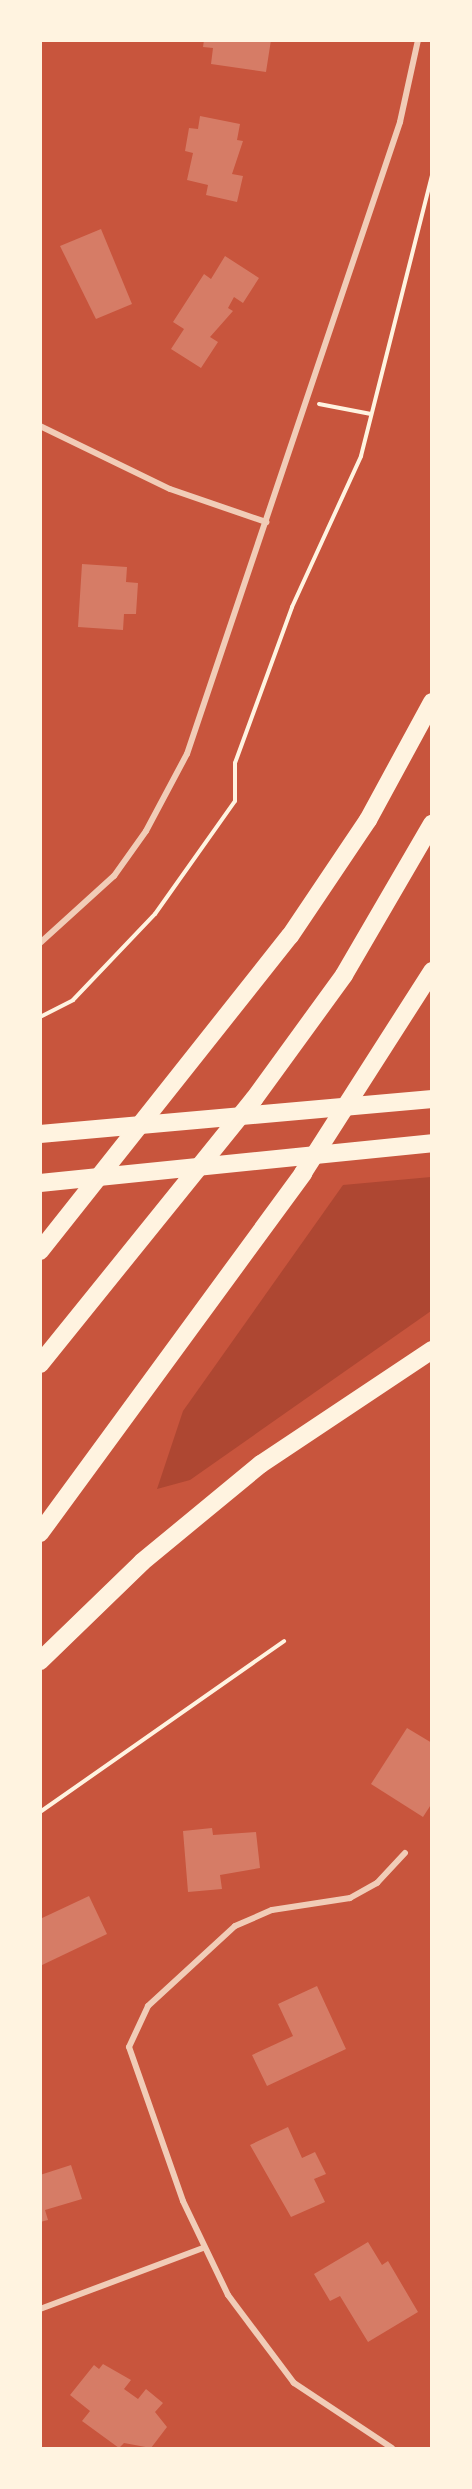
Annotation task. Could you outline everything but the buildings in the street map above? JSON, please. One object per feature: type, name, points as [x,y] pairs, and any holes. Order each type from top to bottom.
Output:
[{"type":"highway","points":[[40,1251],[290,936],[368,820],[432,702]]},
{"type":"highway","points":[[40,1364],[302,1032],[344,975],[432,824]]},
{"type":"highway","points":[[40,1533],[303,1173],[432,971]]},
{"type":"highway","points":[[40,1133],[432,1100]]},
{"type":"highway","points":[[40,1184],[432,1143]]},
{"type":"highway","points":[[40,1661],[142,1562],[261,1464],[432,1350]]},
{"type":"street","points":[[40,943],[114,876],[157,813],[198,728],[400,122],[418,40]]},
{"type":"street","points":[[40,426],[170,489],[266,522]]},
{"type":"street","points":[[392,2448],[294,2383],[228,2295],[203,2248],[129,2047],[148,2006],[235,1926],[272,1910],[350,1898],[377,1883],[405,1852]]},
{"type":"street","points":[[40,2309],[203,2248]]},
{"type":"path","points":[[40,1017],[73,1000],[155,915],[235,801],[235,762],[292,607],[361,456],[432,175]]},
{"type":"path","points":[[306,401],[371,414]]},
{"type":"path","points":[[40,1812],[284,1641]]},
{"type":"shaded area","points":[[431,1177],[431,1311],[190,1480],[157,1489],[183,1411],[343,1185]]}]
